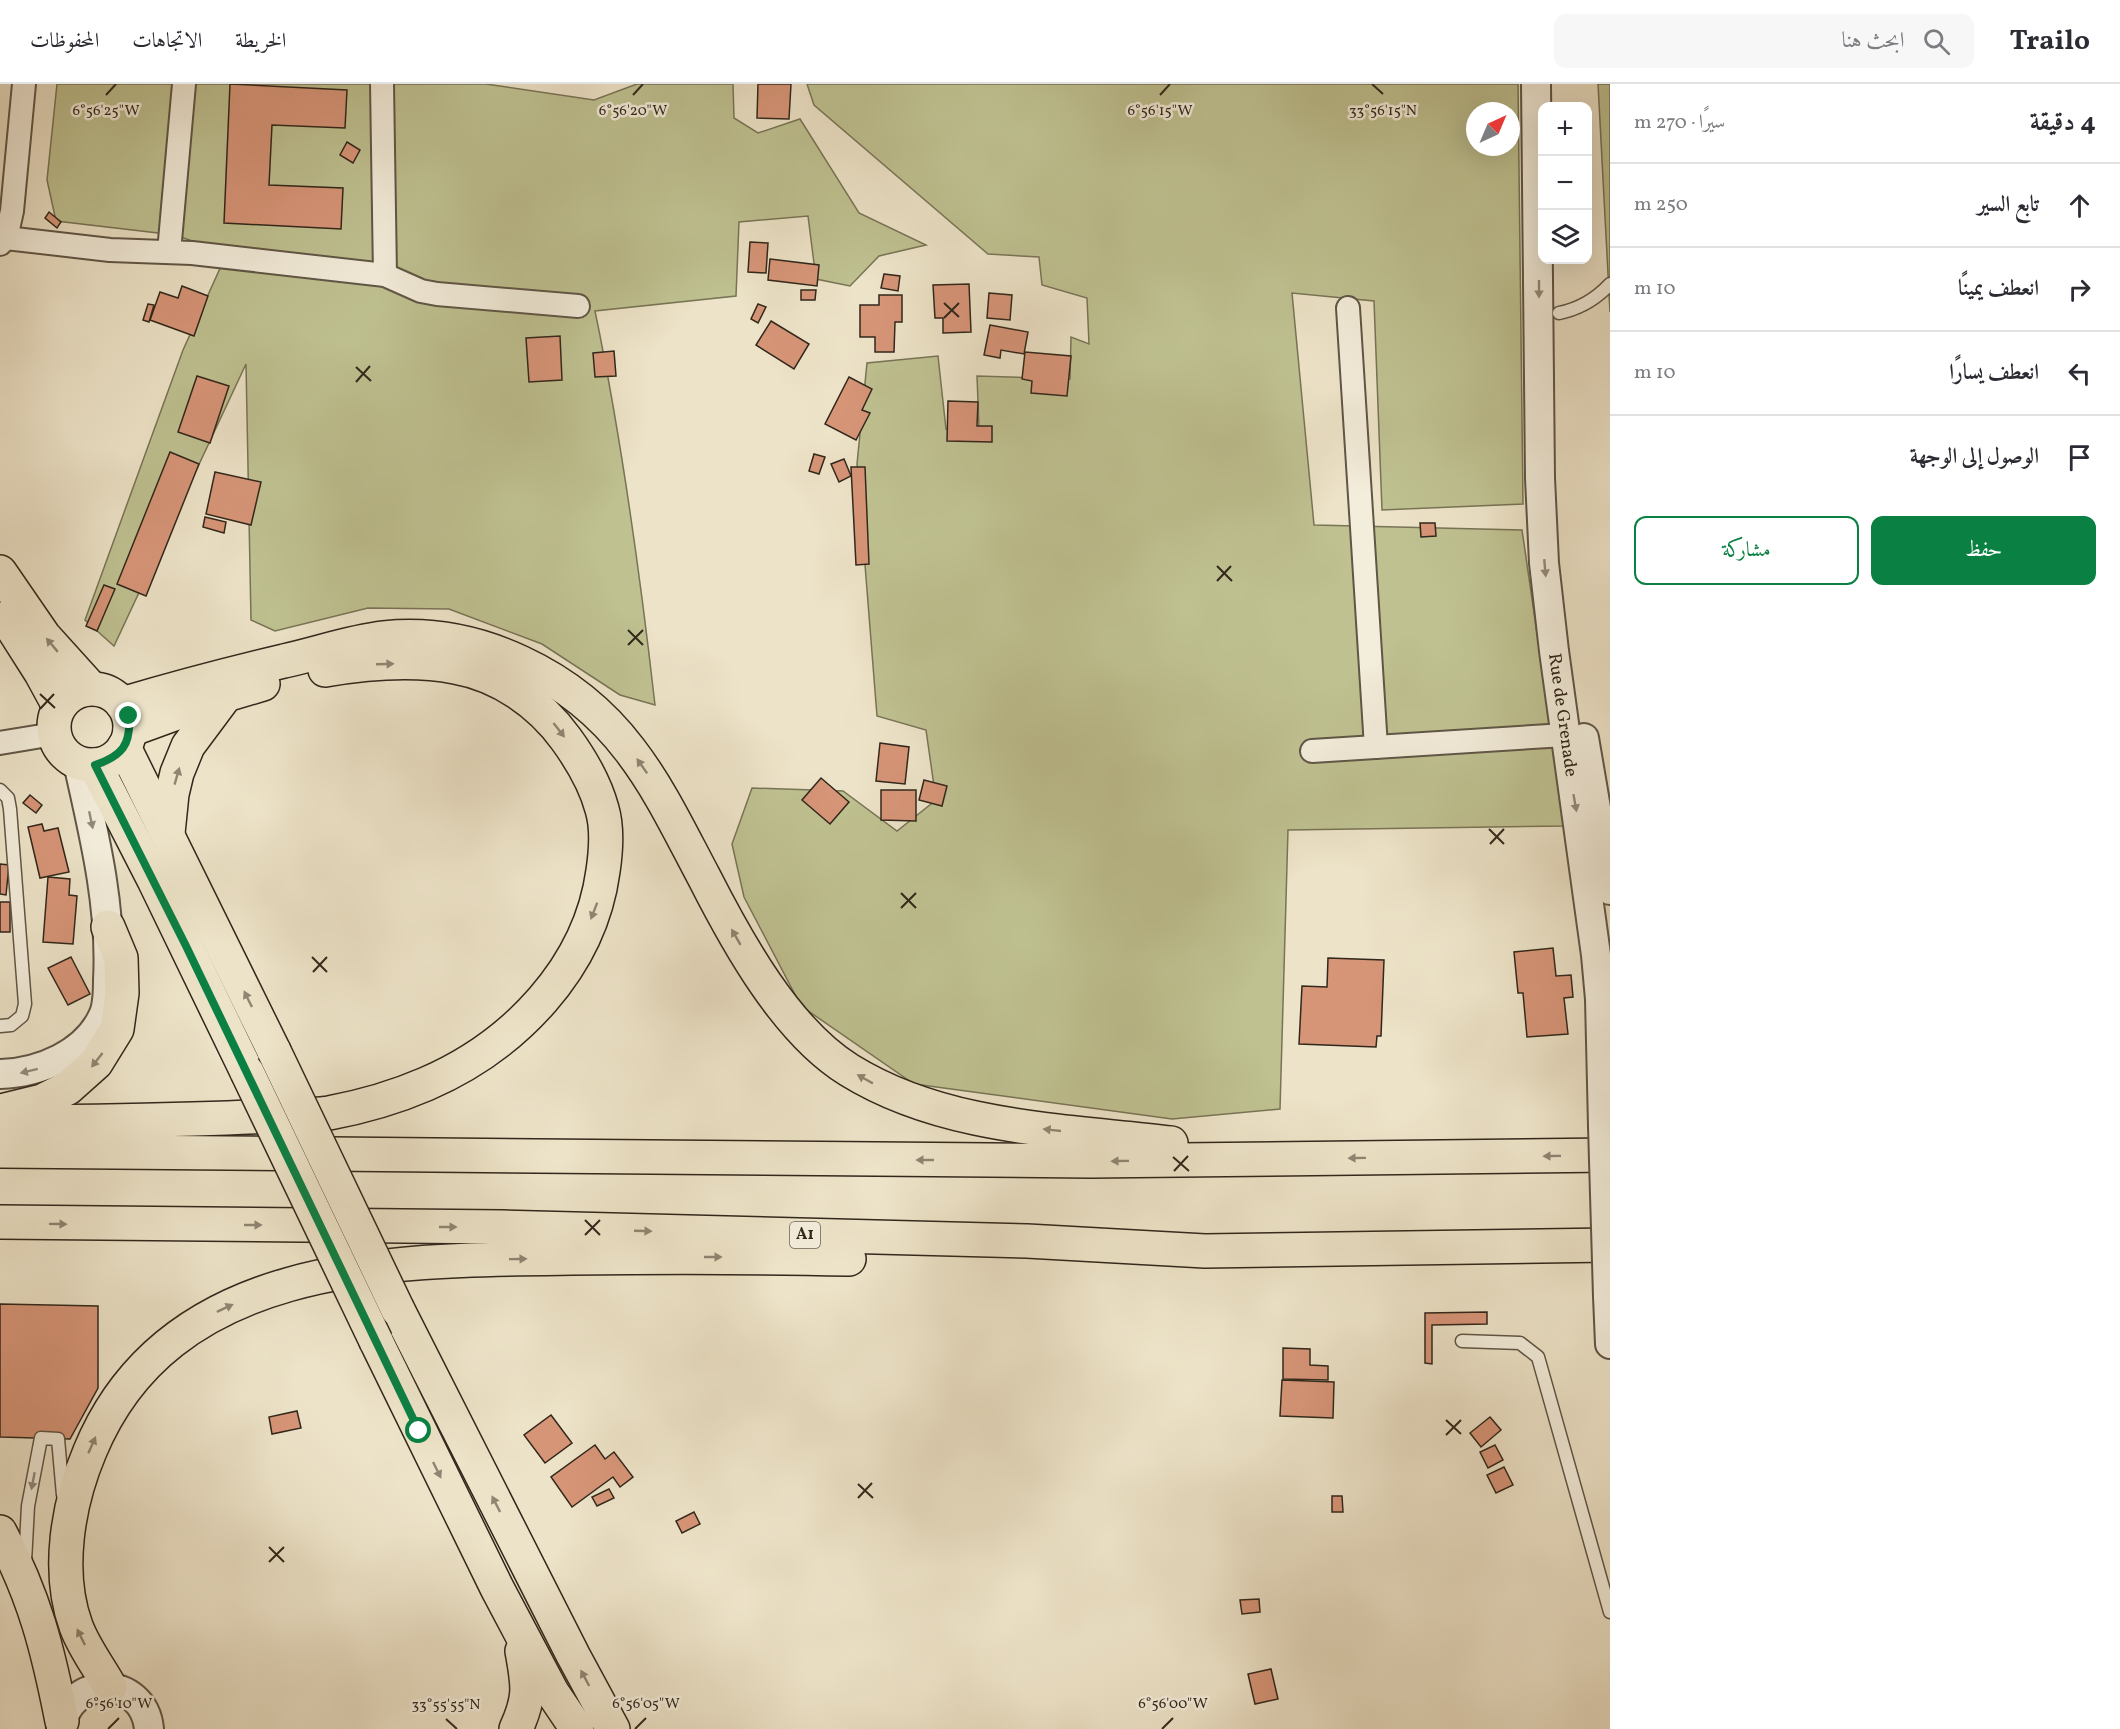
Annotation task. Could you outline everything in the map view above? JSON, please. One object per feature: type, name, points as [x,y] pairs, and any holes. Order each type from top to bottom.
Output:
[{"type":"main road","points":[[0,572],[44,636],[91,688]]},
{"type":"main road","points":[[0,609],[9,639],[56,720],[63,751],[87,764],[154,880],[457,1510],[552,1692],[577,1729]]},
{"type":"main road","points":[[87,764],[112,760],[126,727],[180,686],[333,648],[384,638],[432,637],[472,644],[548,676],[589,705],[629,748],[656,787],[731,929],[761,978],[810,1040],[847,1069],[895,1095],[952,1114],[1034,1128],[1319,1158]]},
{"type":"main road","points":[[0,1122],[137,1121],[327,1113],[391,1097],[427,1083],[486,1052],[521,1023],[551,991],[582,943],[600,895],[607,848],[603,812],[589,773],[555,724],[515,690],[488,677],[455,667],[414,663],[351,665],[226,695],[126,727]]},
{"type":"main road","points":[[56,720],[67,697],[78,691],[91,688],[114,695],[168,833],[398,1310],[573,1655],[614,1729]]},
{"type":"main road","points":[[168,833],[172,794],[177,773],[188,746],[226,695]]},
{"type":"main road","points":[[0,1111],[42,1101],[68,1088],[96,1063],[117,1029],[122,993],[121,958],[108,927]]},
{"type":"main road","points":[[0,1151],[1091,1161],[1319,1158],[1607,1140]]},
{"type":"main road","name":"A1","points":[[0,1222],[502,1227],[1027,1241],[1205,1251],[1610,1245]]},
{"type":"main road","points":[[110,1687],[76,1626],[68,1594],[67,1542],[74,1497],[84,1463],[108,1414],[135,1375],[170,1341],[192,1326],[239,1301],[284,1285],[339,1272],[410,1264],[516,1259],[684,1257],[969,1260],[1132,1256],[1205,1251]]},
{"type":"main road","points":[[0,1532],[24,1582],[40,1623],[49,1656],[62,1725]]},
{"type":"main road","points":[[516,1729],[526,1701],[528,1686],[517,1626]]},
{"type":"street","points":[[24,84],[12,211],[3,241],[110,250],[192,253],[385,275],[421,291],[436,294],[578,306]]},
{"type":"street","points":[[169,252],[184,84]]},
{"type":"street","points":[[382,84],[385,275]]},
{"type":"street","name":"Rue de Grenade","points":[[1536,84],[1542,520],[1549,607],[1574,734],[1610,890]]},
{"type":"street","points":[[1556,84],[1556,102]]},
{"type":"street","name":"Rue de Grenade","points":[[1558,264],[1559,517],[1571,646],[1574,734],[1583,852],[1600,999],[1607,1140],[1610,1344]]},
{"type":"street","points":[[1348,308],[1376,747]]},
{"type":"street","points":[[0,743],[56,720]]},
{"type":"street","points":[[1312,751],[1574,734]]},
{"type":"street","points":[[0,1074],[16,1074],[56,1062],[81,1044],[103,1016],[107,994],[108,927],[87,764]]},
{"type":"street","points":[[62,1725],[70,1704],[92,1689],[110,1687],[135,1699],[150,1727]]},
{"type":"lane","points":[[1558,313],[1575,309],[1598,295],[1610,284]]},
{"type":"lane","points":[[0,790],[8,798],[10,809],[25,1004],[22,1016],[10,1025],[0,1026]]},
{"type":"lane","points":[[1462,1341],[1520,1343],[1538,1357],[1610,1612]]},
{"type":"lane","points":[[24,1582],[28,1506],[41,1438],[58,1439],[67,1542]]},
{"type":"green space","points":[[57,84],[486,84],[594,100],[637,84],[733,84],[734,118],[758,133],[800,119],[859,213],[926,245],[879,256],[850,286],[816,279],[808,216],[739,222],[736,296],[595,311],[630,507],[655,705],[620,695],[542,644],[449,609],[368,608],[275,631],[251,620],[246,364],[114,646],[85,620],[183,350],[227,253],[175,235],[56,221],[47,180]]},
{"type":"green space","points":[[807,84],[1518,84],[1518,102],[1466,102],[1466,156],[1519,156],[1523,504],[1382,510],[1374,301],[1292,293],[1314,525],[1522,530],[1565,826],[1288,830],[1280,1109],[1172,1119],[914,1084],[801,1006],[744,897],[732,844],[752,788],[843,791],[897,831],[936,800],[926,730],[877,716],[857,464],[867,363],[938,356],[946,429],[979,428],[977,376],[1070,379],[1071,337],[1089,344],[1087,298],[1042,285],[1039,257],[988,254],[814,105]]},
{"type":"green space","points":[[1598,84],[1610,84],[1610,312]]},
{"type":"building","points":[[230,84],[347,90],[345,128],[272,125],[269,185],[343,188],[341,229],[224,223]]},
{"type":"building","points":[[758,84],[791,84],[789,119],[757,118]]},
{"type":"building","points":[[347,142],[360,150],[353,163],[340,155]]},
{"type":"building","points":[[49,212],[61,222],[57,228],[45,218]]},
{"type":"building","points":[[750,242],[768,243],[766,273],[748,272]]},
{"type":"building","points":[[770,259],[819,265],[817,286],[768,280]]},
{"type":"building","points":[[884,274],[900,276],[898,291],[881,288]]},
{"type":"building","points":[[969,284],[971,332],[943,333],[943,318],[935,318],[933,285]]},
{"type":"building","points":[[182,286],[208,296],[194,336],[150,320],[160,292],[178,298]]},
{"type":"building","points":[[801,290],[816,290],[815,300],[801,300]]},
{"type":"building","points":[[989,293],[1012,295],[1010,320],[987,318]]},
{"type":"building","points":[[879,295],[902,295],[902,322],[895,322],[894,352],[875,352],[875,337],[860,337],[860,305],[879,305]]},
{"type":"building","points":[[148,304],[154,305],[149,322],[143,320]]},
{"type":"building","points":[[758,304],[766,307],[758,323],[751,319]]},
{"type":"building","points":[[771,321],[809,344],[794,369],[756,345]]},
{"type":"building","points":[[990,325],[1028,332],[1024,354],[1001,350],[1000,358],[984,355]]},
{"type":"building","points":[[560,336],[562,380],[529,382],[526,338]]},
{"type":"building","points":[[614,351],[616,376],[595,377],[593,353]]},
{"type":"building","points":[[1025,352],[1071,356],[1067,396],[1031,393],[1032,381],[1022,379]]},
{"type":"building","points":[[197,376],[229,386],[210,443],[178,432]]},
{"type":"building","points":[[849,377],[872,389],[862,410],[870,413],[856,440],[825,424]]},
{"type":"building","points":[[948,401],[978,402],[977,426],[992,426],[992,442],[947,441]]},
{"type":"building","points":[[170,452],[199,464],[146,596],[117,584]]},
{"type":"building","points":[[814,454],[825,457],[819,474],[809,471]]},
{"type":"building","points":[[844,459],[851,476],[839,482],[831,464]]},
{"type":"building","points":[[851,467],[865,467],[869,564],[856,565]]},
{"type":"building","points":[[215,472],[261,482],[251,525],[206,514]]},
{"type":"building","points":[[205,517],[226,522],[224,533],[203,527]]},
{"type":"building","points":[[1420,523],[1435,523],[1436,536],[1421,537]]},
{"type":"building","points":[[104,585],[115,589],[97,631],[86,626]]},
{"type":"building","points":[[880,743],[909,747],[905,784],[876,781]]},
{"type":"building","points":[[821,778],[849,802],[830,824],[802,800]]},
{"type":"building","points":[[924,780],[947,786],[942,806],[919,800]]},
{"type":"building","points":[[881,790],[916,790],[916,821],[881,820]]},
{"type":"building","points":[[30,795],[42,805],[36,813],[23,803]]},
{"type":"building","points":[[42,824],[44,831],[58,828],[69,872],[40,878],[28,827]]},
{"type":"building","points":[[0,864],[9,865],[6,895],[0,894]]},
{"type":"building","points":[[48,877],[70,879],[69,895],[77,896],[73,944],[43,942]]},
{"type":"building","points":[[0,902],[10,902],[10,932],[0,932]]},
{"type":"building","points":[[1553,948],[1556,976],[1571,975],[1573,997],[1564,998],[1568,1034],[1527,1037],[1523,993],[1518,993],[1514,952]]},
{"type":"building","points":[[71,957],[90,994],[68,1005],[48,968]]},
{"type":"building","points":[[1328,958],[1384,960],[1381,1036],[1377,1036],[1376,1047],[1299,1044],[1302,986],[1327,987]]},
{"type":"building","points":[[0,1304],[98,1306],[98,1388],[70,1439],[0,1437]]},
{"type":"building","points":[[1487,1312],[1487,1324],[1432,1325],[1432,1364],[1425,1363],[1425,1313]]},
{"type":"building","points":[[1283,1348],[1310,1349],[1310,1365],[1328,1366],[1328,1380],[1283,1379]]},
{"type":"building","points":[[1282,1380],[1334,1382],[1333,1418],[1280,1416]]},
{"type":"building","points":[[297,1411],[301,1428],[272,1434],[269,1417]]},
{"type":"building","points":[[551,1415],[572,1443],[545,1463],[524,1435]]},
{"type":"building","points":[[1490,1417],[1501,1430],[1481,1447],[1470,1433]]},
{"type":"building","points":[[595,1445],[605,1459],[614,1452],[633,1477],[620,1487],[613,1477],[572,1507],[551,1477]]},
{"type":"building","points":[[1495,1445],[1503,1460],[1488,1468],[1480,1452]]},
{"type":"building","points":[[1504,1467],[1513,1485],[1496,1493],[1487,1475]]},
{"type":"building","points":[[609,1489],[614,1498],[597,1506],[592,1497]]},
{"type":"building","points":[[1332,1496],[1342,1496],[1343,1512],[1332,1512]]},
{"type":"building","points":[[694,1512],[700,1524],[682,1533],[676,1521]]},
{"type":"building","points":[[1259,1599],[1260,1612],[1242,1614],[1240,1600]]},
{"type":"building","points":[[1271,1669],[1278,1699],[1255,1704],[1248,1674]]},
{"type":"route","points":[[129,716],[130,730],[124,747],[112,760],[95,765],[154,880],[419,1431]]}]
